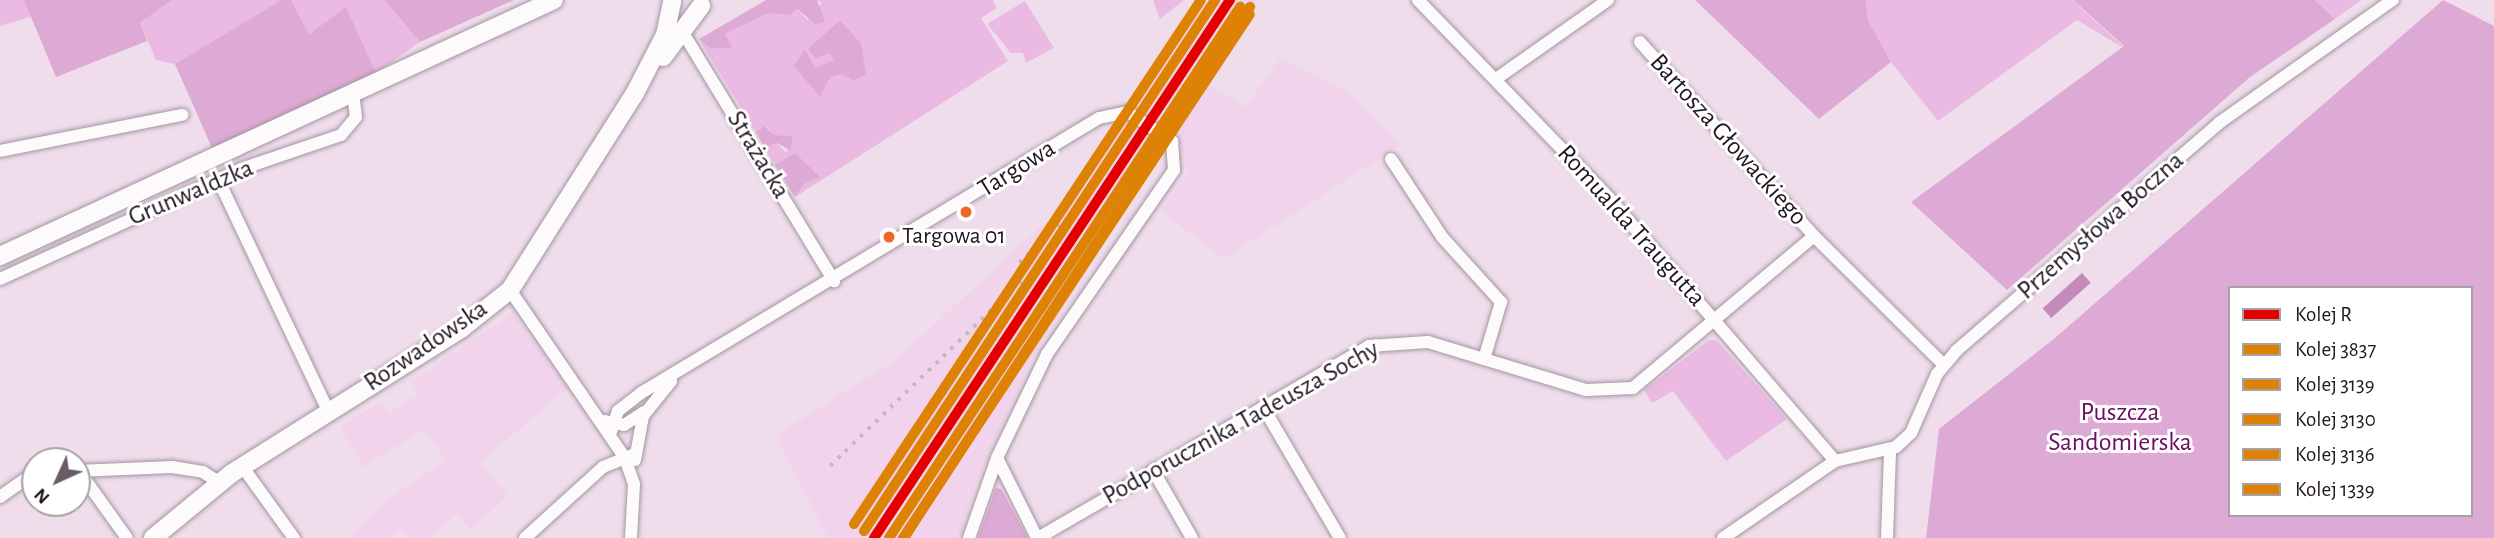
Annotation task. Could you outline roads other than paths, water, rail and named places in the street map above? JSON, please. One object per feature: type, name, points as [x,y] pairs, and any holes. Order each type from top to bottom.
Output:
[{"type":"street","points":[[0,256],[554,0]]},
{"type":"street","points":[[672,0],[706,3]]},
{"type":"street","name":"Rozwadowska","points":[[635,93],[664,35],[672,0]]},
{"type":"street","name":"Romualda Traugutta","points":[[1418,0],[1496,79],[1717,323],[1835,461]]},
{"type":"street","points":[[1496,79],[1608,0]]},
{"type":"street","name":"Przemysłowa Boczna","points":[[1890,450],[1911,433],[1943,364],[2219,124],[2393,0]]},
{"type":"street","name":"Rozwadowska","points":[[153,538],[242,466],[462,328],[510,290],[635,93],[706,3]]},
{"type":"street","name":"Strażacka","points":[[682,31],[834,281]]},
{"type":"street","name":"Bartosza Głowackiego","points":[[1640,42],[1814,236],[1717,323]]},
{"type":"street","name":"Grunwaldzka","points":[[0,279],[218,179],[341,135],[356,117],[353,93]]},
{"type":"street","name":"Targowa","points":[[608,426],[630,400],[834,281],[1114,111],[1128,112],[1172,141],[1176,160],[1167,182],[1058,335],[997,458]]},
{"type":"street","points":[[0,151],[182,115]]},
{"type":"street","points":[[1391,159],[1442,237],[1502,302],[1484,359]]},
{"type":"street","points":[[218,179],[328,411]]},
{"type":"street","points":[[1814,236],[1943,364]]},
{"type":"street","points":[[510,290],[630,455],[525,538]]},
{"type":"street","name":"Podporucznika Tadeusza Sochy","points":[[1037,538],[1263,407],[1379,344],[1428,342],[1609,393],[1649,380],[1717,323]]},
{"type":"street","name":"Targowa","points":[[631,538],[634,482],[630,455],[647,409],[682,371]]},
{"type":"street","points":[[1263,407],[1340,538]]},
{"type":"street","points":[[608,426],[632,422],[647,409]]},
{"type":"street","points":[[1723,538],[1835,461],[1890,450],[1887,538]]},
{"type":"street","points":[[969,538],[997,458]]},
{"type":"street","points":[[997,458],[1037,538]]},
{"type":"street","points":[[242,466],[294,538]]},
{"type":"street","points":[[91,470],[172,467],[211,474],[220,483]]},
{"type":"street","points":[[1153,470],[1192,538]]},
{"type":"street","points":[[0,497],[21,482]]},
{"type":"street","points":[[91,489],[127,538]]},
{"type":"railway","points":[[999,398],[1251,0]]},
{"type":"railway","points":[[878,513],[1198,25]]},
{"type":"railway","points":[[1019,263],[1059,224]]},
{"type":"railway","points":[[830,466],[1026,276]]},
{"type":"rail line","name":"3136","points":[[854,524],[1201,0]]},
{"type":"rail line","name":"3139","points":[[864,531],[1215,0]]},
{"type":"rail line","name":"R","points":[[874,538],[1230,0]]},
{"type":"rail line","name":"3837","points":[[889,538],[1240,7]]},
{"type":"rail line","name":"1339","points":[[904,538],[1250,7]]},
{"type":"rail line","name":"3130","points":[[903,538],[1250,14]]},
{"type":"place","name":"Targowa 01","points":[[889,237]]},
{"type":"park label","name":"Puszcza Sandomierska","points":[[2120,428]]}]
